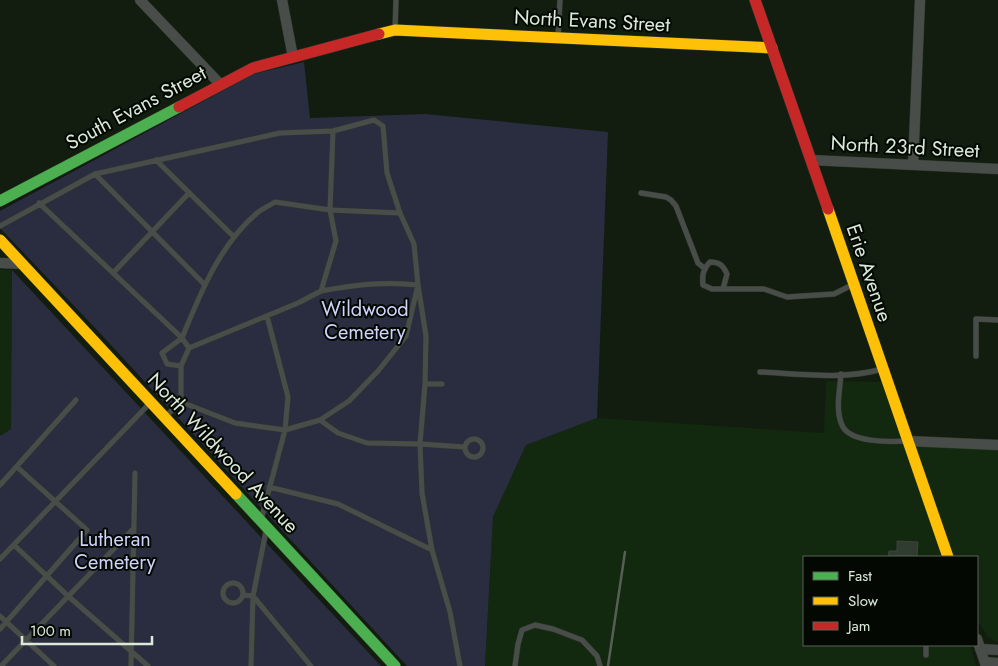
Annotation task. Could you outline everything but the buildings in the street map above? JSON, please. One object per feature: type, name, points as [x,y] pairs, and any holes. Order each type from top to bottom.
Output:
[{"type":"street","points":[[140,0],[220,84]]},
{"type":"street","points":[[282,0],[293,57]]},
{"type":"street","name":"Erie Avenue","points":[[755,0],[948,556]]},
{"type":"street","points":[[913,164],[920,0]]},
{"type":"street","name":"North Evans Street","points":[[293,57],[395,30],[772,48]]},
{"type":"street","name":"South Evans Street","points":[[0,201],[220,84],[253,68],[293,57]]},
{"type":"street","name":"North 23rd Street","points":[[811,160],[998,169]]},
{"type":"street","name":"North Wildwood Avenue","points":[[0,240],[395,666]]},
{"type":"street","points":[[0,263],[23,264]]},
{"type":"street","points":[[908,441],[998,445]]},
{"type":"street","points":[[978,644],[998,650]]},
{"type":"street","points":[[978,644],[985,664],[998,663]]},
{"type":"lane","points":[[395,30],[396,0]]},
{"type":"lane","points":[[558,38],[560,0]]},
{"type":"lane","points":[[0,226],[95,174],[280,133],[333,131],[374,120],[383,126],[387,173],[400,213],[414,244],[426,336],[425,384],[420,444],[422,493],[432,550],[450,612],[460,666]]},
{"type":"lane","points":[[321,291],[336,241],[330,210],[333,131]]},
{"type":"lane","points":[[156,160],[234,237]]},
{"type":"lane","points":[[95,174],[204,284]]},
{"type":"lane","points":[[113,273],[189,193]]},
{"type":"lane","points":[[641,193],[671,200],[676,206],[698,263],[704,268]]},
{"type":"lane","points":[[180,366],[167,364],[162,352],[182,338],[204,284],[234,237],[256,214],[275,202],[330,210],[400,213]]},
{"type":"lane","points":[[40,203],[182,338],[190,348]]},
{"type":"lane","points":[[724,289],[728,274],[718,262],[710,262],[704,268],[703,284],[712,289],[724,289],[764,289],[787,296],[811,296],[834,294],[853,284]]},
{"type":"lane","points":[[165,417],[181,402],[180,366],[190,348],[298,304],[321,291],[354,284],[392,282],[418,285]]},
{"type":"lane","points":[[181,402],[235,423],[285,430],[320,420],[349,401],[378,371],[406,336],[418,285]]},
{"type":"lane","points":[[251,666],[254,596],[263,525],[270,488],[285,430],[288,398],[267,316]]},
{"type":"lane","points":[[976,356],[976,319],[998,320]]},
{"type":"lane","points":[[760,372],[866,374],[883,369]]},
{"type":"lane","points":[[841,374],[839,406],[842,426],[849,434],[881,442],[908,441]]},
{"type":"lane","points":[[425,384],[442,384]]},
{"type":"lane","points":[[0,486],[76,400]]},
{"type":"lane","points":[[0,559],[151,402]]},
{"type":"lane","points":[[320,420],[338,433],[367,443],[465,447]]},
{"type":"lane","points":[[0,629],[87,530],[17,467]]},
{"type":"lane","points":[[131,666],[135,472]]},
{"type":"lane","points":[[270,488],[338,504],[432,550]]},
{"type":"lane","points":[[1,666],[134,528]]},
{"type":"lane","points":[[14,545],[68,596],[148,666]]},
{"type":"lane","points":[[234,583],[242,588],[242,595],[239,601],[233,603],[226,601],[222,592],[225,586],[234,583]]},
{"type":"lane","points":[[242,595],[254,596],[311,666]]},
{"type":"lane","points":[[0,616],[54,666]]},
{"type":"lane","points":[[516,666],[518,644],[522,630],[535,625],[582,640],[597,656],[600,666]]},
{"type":"lane","points":[[926,646],[926,655]]},
{"type":"shaded area","points":[[0,270],[12,270],[11,429],[0,436]]},
{"type":"shaded area","points":[[826,381],[881,382],[903,445],[998,450],[998,643],[988,637],[980,624],[978,624],[978,556],[803,556],[803,646],[970,646],[976,666],[485,666],[493,517],[526,445],[597,418],[824,433]]},
{"type":"green space","name":"Wildwood Cemetery","points":[[304,62],[310,118],[425,114],[608,132],[597,418],[526,445],[493,517],[485,666],[407,666],[98,331],[0,228],[0,211],[254,74]]},
{"type":"green space","name":"Lutheran Cemetery","points":[[12,270],[381,666],[0,666],[0,436],[11,429]]},
{"type":"railway","points":[[608,666],[625,552]]},
{"type":"traffic: fast","points":[[0,201],[179,107]]},
{"type":"traffic: fast","points":[[236,494],[395,666]]},
{"type":"traffic: slow","points":[[379,34],[395,30],[772,48]]},
{"type":"traffic: slow","points":[[828,209],[948,556]]},
{"type":"traffic: slow","points":[[0,240],[236,494]]},
{"type":"traffic: jam","points":[[755,0],[828,209]]},
{"type":"traffic: jam","points":[[179,107],[253,68],[379,34]]}]
